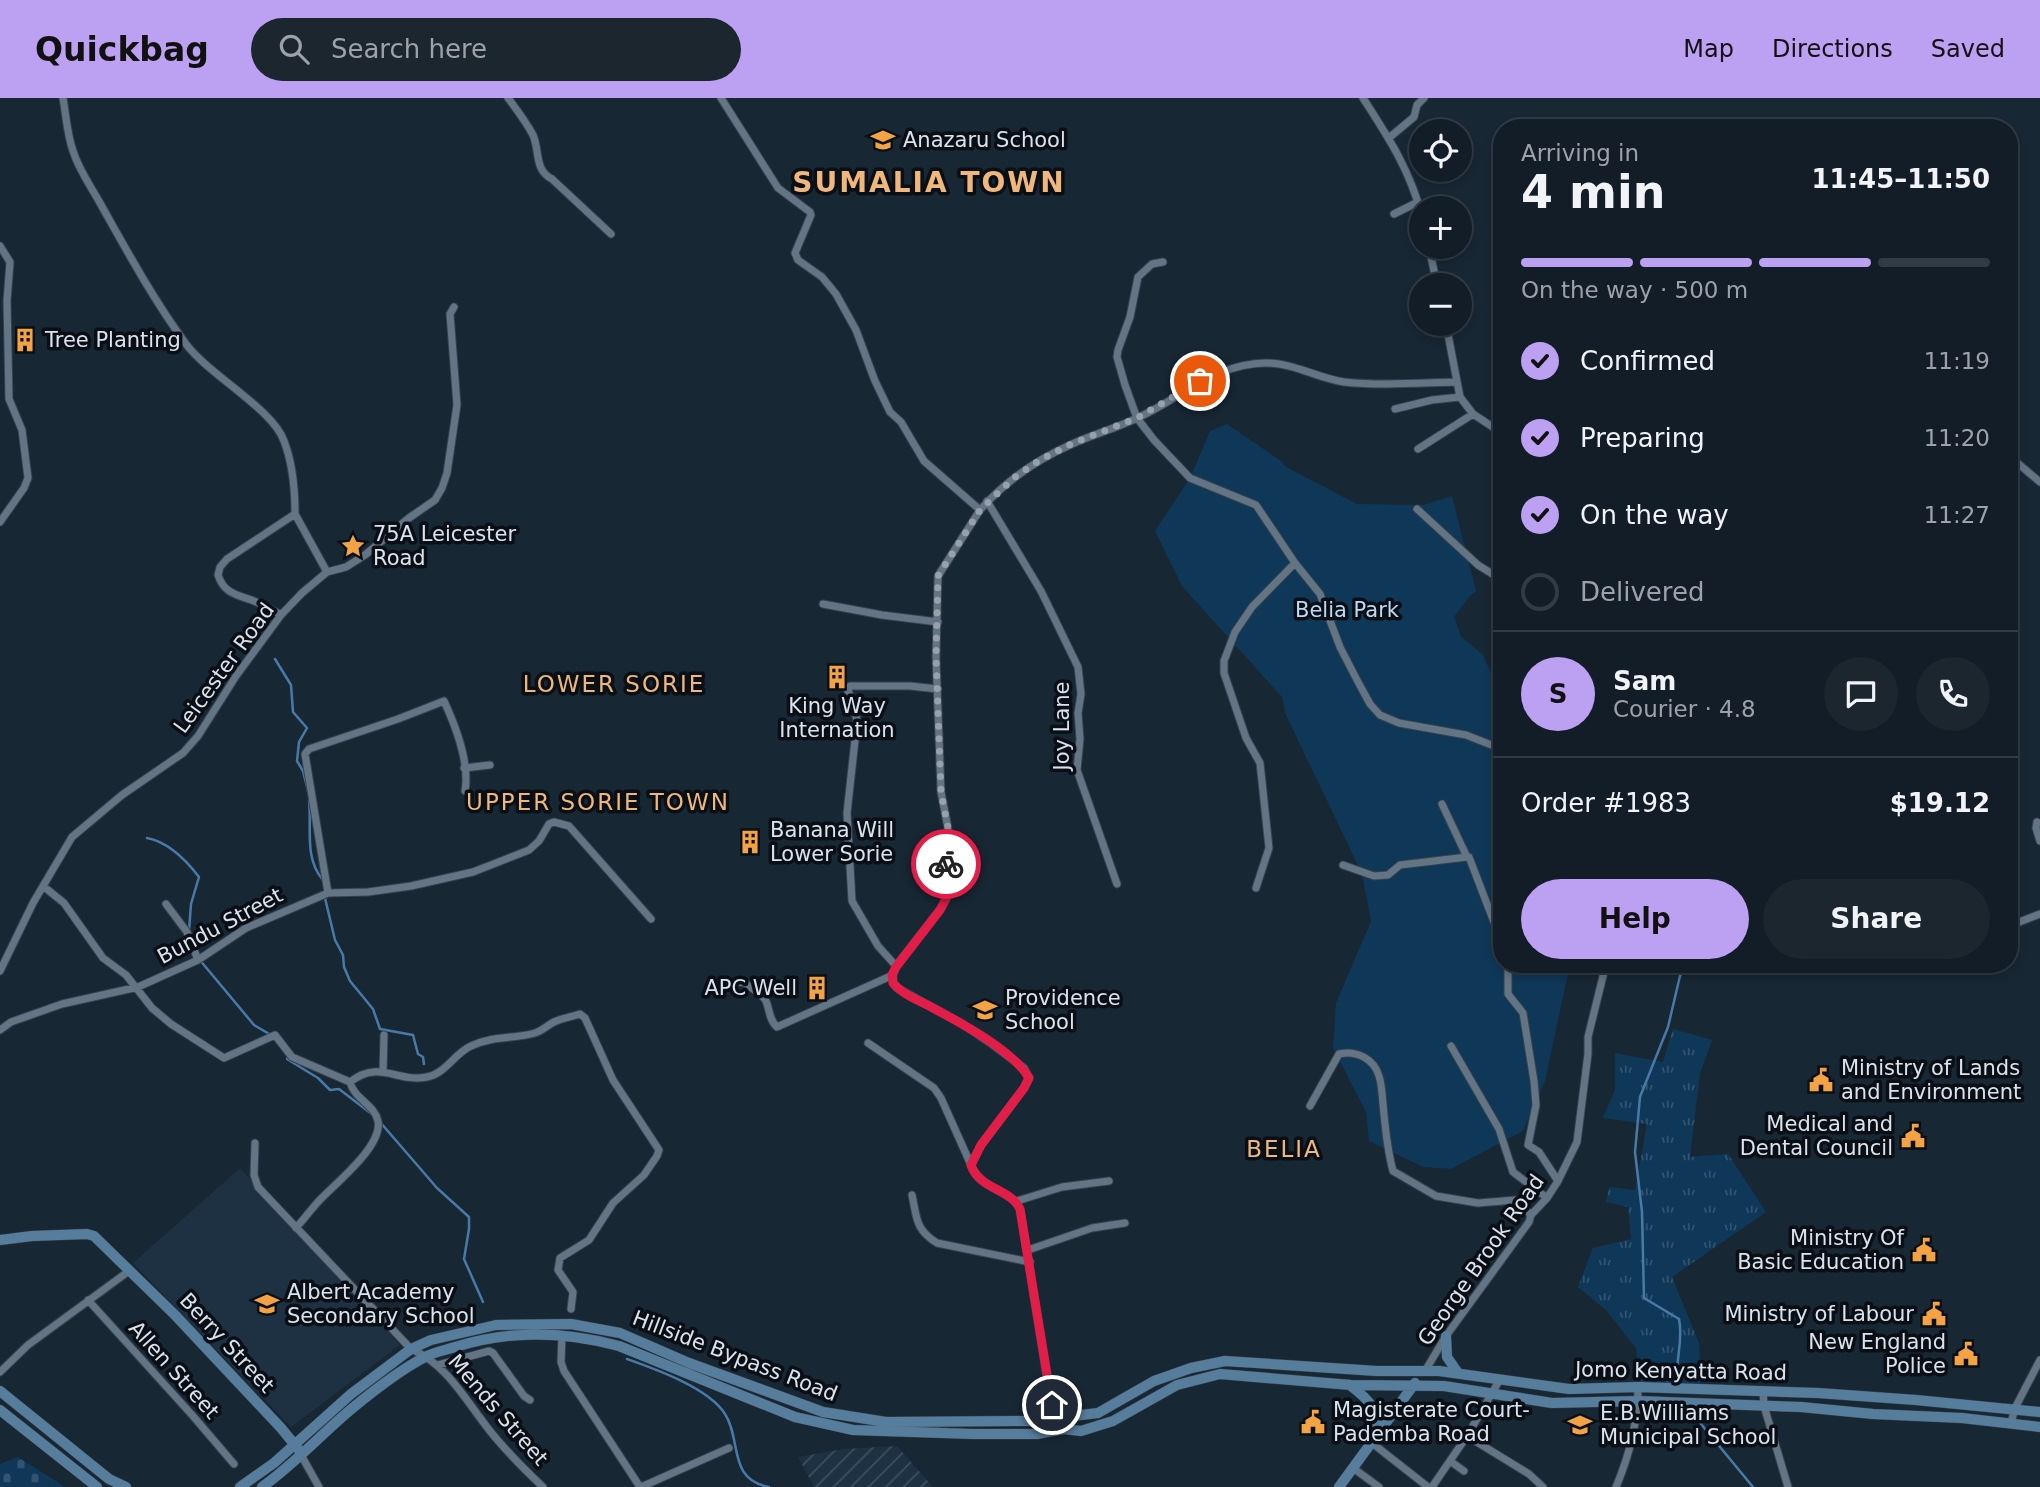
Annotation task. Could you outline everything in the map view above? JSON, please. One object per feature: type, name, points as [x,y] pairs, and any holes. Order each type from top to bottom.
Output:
[{"type":"main road","name":"Berry Street","points":[[0,1240],[32,1236],[94,1236],[175,1315],[302,1455]]},
{"type":"main road","name":"Hillside Bypass Road","points":[[240,1487],[295,1445],[351,1394],[411,1349],[431,1340],[496,1325],[571,1324],[620,1333],[782,1399],[849,1418],[886,1422],[1056,1419],[1098,1413],[1154,1381],[1191,1368],[1225,1361],[1377,1371],[1424,1371]]},
{"type":"main road","name":"Hillside Bypass Road","points":[[262,1487],[302,1455],[355,1406],[427,1355],[487,1339],[523,1335],[562,1335],[619,1346],[732,1393],[823,1425],[853,1430],[973,1434],[1037,1434],[1064,1429],[1081,1431],[1113,1421],[1177,1384],[1220,1374],[1351,1385],[1412,1386]]},
{"type":"main road","points":[[1446,1336],[1447,1357],[1458,1373]]},
{"type":"main road","points":[[1339,1487],[1424,1371]]},
{"type":"main road","name":"Jomo Kenyatta Road","points":[[1424,1371],[1458,1373],[1569,1389],[1638,1387],[1763,1391],[2040,1412]]},
{"type":"main road","points":[[1351,1385],[1373,1406],[1375,1438]]},
{"type":"main road","points":[[1529,1400],[1531,1385]]},
{"type":"main road","name":"Jomo Kenyatta Road","points":[[1412,1386],[1444,1386],[1552,1403],[1638,1401],[1801,1406],[2040,1427]]},
{"type":"main road","points":[[0,1391],[109,1479],[126,1487]]},
{"type":"main road","points":[[0,1410],[97,1487]]},
{"type":"street","points":[[63,98],[72,150],[81,173],[128,257],[187,345],[208,368],[253,404],[284,439],[295,488],[295,514],[327,572]]},
{"type":"street","points":[[508,98],[534,139],[544,176],[552,179],[611,234]]},
{"type":"street","points":[[721,98],[778,188],[810,212],[795,253],[798,260],[822,277],[836,294],[856,330],[890,412],[901,422],[924,461],[980,510]]},
{"type":"street","points":[[1363,98],[1405,164],[1416,196]]},
{"type":"street","points":[[1390,137],[1414,117],[1424,98]]},
{"type":"street","points":[[1394,214],[1409,206]]},
{"type":"street","points":[[0,246],[10,262],[7,301],[9,399],[22,430],[28,478],[0,522]]},
{"type":"street","points":[[1163,262],[1152,264],[1138,277],[1128,324],[1118,350],[1117,357],[1125,386],[1137,418],[1190,478],[1256,505],[1295,563],[1320,594],[1340,647],[1370,704],[1380,715],[1399,723],[1466,735],[1493,746]]},
{"type":"street","name":"Leicester Road","points":[[0,971],[43,886],[72,837],[122,795],[174,760],[198,736],[236,676],[281,615],[327,572],[346,567],[365,555],[408,518],[435,500],[442,488],[450,456],[457,405],[450,314],[454,307]]},
{"type":"street","points":[[1448,336],[1460,397],[1473,414],[1493,427]]},
{"type":"street","points":[[723,983],[744,982],[762,995],[772,1022],[778,1027],[894,971],[940,910],[948,895],[948,828],[941,792],[936,657],[938,576],[980,510],[1015,477],[1071,444],[1137,418],[1200,381],[1244,365],[1278,363],[1345,382],[1456,382]]},
{"type":"street","points":[[1395,410],[1432,400],[1460,397]]},
{"type":"street","points":[[1418,449],[1473,414]]},
{"type":"street","points":[[2018,464],[2040,482]]},
{"type":"street","name":"Joy Lane","points":[[988,501],[1041,591],[1079,667],[1081,694],[1077,770],[1117,884]]},
{"type":"street","points":[[1417,509],[1478,565],[1493,574]]},
{"type":"street","points":[[281,615],[224,589],[218,575],[220,567],[227,559],[295,514]]},
{"type":"street","points":[[1256,888],[1269,848],[1260,763],[1246,738],[1224,673],[1224,661],[1235,632],[1252,607],[1295,563]]},
{"type":"street","points":[[823,604],[938,622]]},
{"type":"street","points":[[938,689],[850,686],[848,691],[858,722],[847,813],[852,901],[894,971],[893,983],[897,988],[961,1023],[989,1042],[1024,1069],[1029,1078],[981,1145],[971,1165]]},
{"type":"street","points":[[328,893],[312,800],[307,751],[444,701],[458,734],[467,779],[466,791]]},
{"type":"street","points":[[464,768],[489,765]]},
{"type":"street","points":[[1442,804],[1469,857],[1493,920]]},
{"type":"street","name":"Bundu Street","points":[[0,1030],[11,1023],[62,1004],[138,987],[198,960],[246,928],[328,893],[379,891],[473,872],[529,850],[539,841],[549,824],[554,822],[569,826],[651,919]]},
{"type":"street","points":[[2037,822],[2040,841]]},
{"type":"street","points":[[1343,865],[1374,876],[1388,875],[1399,865],[1467,857]]},
{"type":"street","points":[[43,886],[64,902],[103,958],[127,975],[152,1008],[171,1024],[224,1058],[275,1035],[292,1056],[349,1083],[378,1118],[379,1128],[360,1158],[296,1228]]},
{"type":"street","points":[[166,904],[187,932],[198,960]]},
{"type":"street","points":[[2018,923],[2040,914]]},
{"type":"street","points":[[1508,973],[1508,993],[1523,1013],[1534,1081],[1536,1105],[1528,1146],[1539,1152],[1558,1181]]},
{"type":"street","name":"George Brook Road","points":[[1424,1371],[1446,1336],[1529,1222],[1531,1215],[1547,1198],[1577,1142],[1588,1037],[1604,973]]},
{"type":"street","points":[[349,1083],[368,1071],[415,1078],[432,1076],[472,1045],[489,1039],[537,1032],[557,1020],[580,1014],[589,1024],[613,1080],[659,1150],[651,1166],[613,1203],[589,1240],[560,1258],[558,1270],[573,1292],[571,1309]]},
{"type":"street","points":[[383,1072],[384,1035]]},
{"type":"street","points":[[868,1043],[934,1088],[978,1178],[1017,1201],[1028,1250],[1038,1327],[1056,1419],[1064,1429]]},
{"type":"street","points":[[1451,1046],[1499,1129],[1513,1172],[1547,1198]]},
{"type":"street","points":[[1310,1106],[1339,1054],[1356,1054],[1367,1059],[1380,1077],[1388,1153],[1393,1171],[1436,1196],[1478,1203],[1516,1200],[1531,1215]]},
{"type":"street","points":[[255,1143],[255,1182],[411,1349],[427,1355]]},
{"type":"street","points":[[1017,1201],[1062,1187],[1109,1181]]},
{"type":"street","points":[[912,1195],[918,1227],[937,1243],[1030,1262]]},
{"type":"street","points":[[1028,1250],[1092,1228],[1125,1223]]},
{"type":"street","points":[[0,1372],[28,1345],[129,1271]]},
{"type":"street","name":"Allen Street","points":[[88,1300],[234,1464]]},
{"type":"street","points":[[562,1335],[564,1371],[640,1487],[730,1448]]},
{"type":"street","points":[[438,1365],[489,1351],[530,1400]]},
{"type":"street","name":"Mends Street","points":[[427,1355],[491,1432],[543,1487]]},
{"type":"street","points":[[2011,1423],[2015,1408],[2040,1360]]},
{"type":"street","points":[[1375,1438],[1430,1487],[1467,1436],[1499,1381]]},
{"type":"street","points":[[1616,1487],[1627,1464],[1638,1387]]},
{"type":"street","points":[[1763,1391],[1764,1406],[1788,1487]]},
{"type":"street","points":[[1467,1436],[1529,1474],[1544,1487]]},
{"type":"street","name":"Berry Street","points":[[302,1455],[318,1487]]},
{"type":"street","points":[[1450,1461],[1464,1471]]},
{"type":"street","points":[[1353,1468],[1379,1487]]},
{"type":"shaded area","name":"Albert Academy Secondary School","points":[[240,1168],[400,1345],[291,1427],[133,1263]]},
{"type":"shaded area","points":[[897,1446],[933,1487],[814,1487],[798,1457],[844,1449]]},
{"type":"green space","name":"Belia Park","points":[[1227,424],[1286,467],[1357,504],[1423,505],[1452,496],[1476,591],[1454,617],[1461,636],[1483,655],[1493,678],[1493,973],[1568,973],[1545,1081],[1523,1131],[1451,1169],[1423,1167],[1369,1141],[1366,1112],[1333,1048],[1336,1003],[1371,921],[1362,874],[1286,715],[1282,697],[1182,586],[1155,531],[1190,478],[1210,431]]},
{"type":"green space","points":[[1673,1029],[1712,1040],[1700,1073],[1690,1157],[1728,1154],[1766,1212],[1672,1277],[1699,1343],[1701,1390],[1640,1383],[1636,1348],[1606,1310],[1578,1287],[1593,1248],[1631,1239],[1628,1207],[1606,1202],[1609,1187],[1635,1190],[1647,1124],[1603,1118],[1615,1090],[1615,1053],[1663,1062]]},
{"type":"green space","points":[[18,1457],[65,1487],[0,1487],[0,1464]]},
{"type":"waterway","points":[[275,659],[291,685],[293,712],[307,728],[299,742],[297,761],[303,771],[308,791]]},
{"type":"waterway","points":[[309,801],[311,851],[316,870],[322,879]]},
{"type":"waterway","points":[[147,838],[163,843],[199,877],[191,904],[189,931]]},
{"type":"waterway","points":[[325,898],[335,940],[343,955],[344,967],[350,981],[373,1009],[380,1029],[413,1035],[424,1064]]},
{"type":"waterway","points":[[199,959],[254,1025],[271,1035]]},
{"type":"waterway","points":[[1678,1385],[1679,1319],[1644,1298],[1642,1212],[1635,1152],[1640,1097],[1668,1027],[1682,973]]},
{"type":"waterway","points":[[289,1056],[287,1059],[318,1078],[330,1090],[339,1089],[373,1115]]},
{"type":"waterway","points":[[380,1122],[437,1188],[469,1217],[464,1259],[483,1302]]},
{"type":"waterway","points":[[627,1359],[680,1380],[717,1405],[730,1424],[741,1467],[756,1483],[769,1487]]},
{"type":"waterway","points":[[1687,1407],[1753,1487]]},
{"type":"way so far","points":[[946,864],[948,828],[941,792],[936,657],[938,576],[980,510],[1015,477],[1071,444],[1137,418],[1200,381]]},
{"type":"place","name":"Anazaru School","points":[[883,140]]},
{"type":"place","name":"Tree Planting","points":[[25,340]]},
{"type":"place","name":"75A Leicester Road","points":[[353,546]]},
{"type":"place","name":"King Way Internation","points":[[837,677]]},
{"type":"place","name":"Banana Will Lower Sorie","points":[[750,842]]},
{"type":"place","name":"APC Well","points":[[817,988]]},
{"type":"place","name":"Providence School","points":[[985,1010]]},
{"type":"place","name":"Ministry of Lands and Environment","points":[[1821,1080]]},
{"type":"place","name":"Medical and Dental Council","points":[[1913,1136]]},
{"type":"place","name":"Ministry Of Basic Education","points":[[1924,1250]]},
{"type":"place","name":"Albert Academy Secondary School","points":[[267,1304]]},
{"type":"place","name":"Ministry of Labour","points":[[1934,1314]]},
{"type":"place","name":"New England Police","points":[[1966,1354]]},
{"type":"place","name":"Magisterate Court- Pademba Road","points":[[1313,1422]]},
{"type":"place","name":"E.B.Williams Municipal School","points":[[1580,1425]]},
{"type":"district","name":"SUMALIA TOWN","points":[[929,182]]},
{"type":"district","name":"LOWER SORIE","points":[[614,684]]},
{"type":"district","name":"UPPER SORIE TOWN","points":[[598,802]]},
{"type":"district","name":"BELIA","points":[[1284,1149]]},
{"type":"route","points":[[946,864],[948,895],[940,910],[896,967],[892,975],[893,983],[901,991],[961,1023],[989,1042],[1024,1069],[1029,1078],[981,1145],[971,1165],[978,1178],[1017,1201],[1020,1209],[1052,1405]]}]
